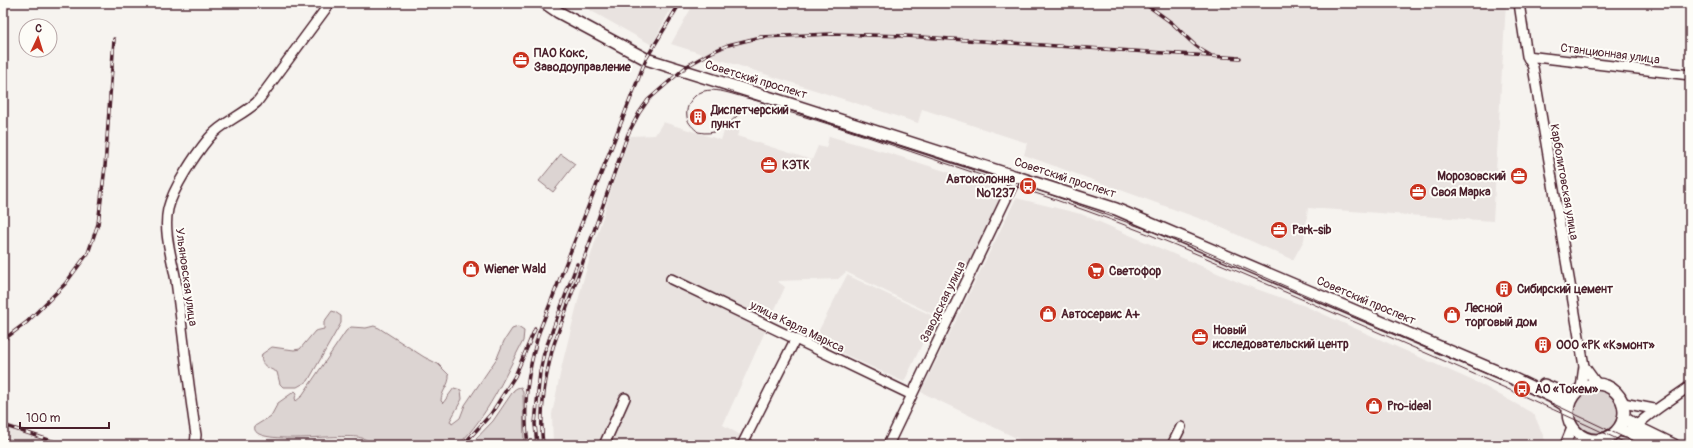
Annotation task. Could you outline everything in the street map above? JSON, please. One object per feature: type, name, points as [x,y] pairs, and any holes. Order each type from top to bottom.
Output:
[{"type":"main road","name":"Советский проспект","points":[[545,3],[558,12],[634,54],[660,65],[1018,173],[1145,220],[1505,374],[1552,396],[1568,407]]},
{"type":"main road","name":"Советский проспект","points":[[556,3],[648,54],[1146,213],[1554,390],[1563,393],[1578,391]]},
{"type":"main road","points":[[1597,384],[1606,386],[1613,390],[1623,403],[1624,418],[1618,430],[1605,442],[1591,441],[1572,428],[1568,416],[1568,407],[1578,391],[1589,385],[1597,384]]},
{"type":"main road","points":[[1624,418],[1636,426],[1674,445]]},
{"type":"main road","points":[[1618,430],[1631,433],[1656,445]]},
{"type":"street","name":"Ульяновская улица","points":[[195,445],[196,435],[176,282],[167,230],[168,208],[184,175],[209,137],[222,125],[257,102],[330,3]]},
{"type":"street","name":"Карболитовская улица","points":[[1519,3],[1527,56],[1533,67],[1584,366]]},
{"type":"street","name":"Станционная улица","points":[[1527,56],[1690,75]]},
{"type":"street","name":"Заводская улица","points":[[888,445],[1018,173]]},
{"type":"street","name":"улица Карла Маркса","points":[[671,279],[912,395]]},
{"type":"street","points":[[742,445],[795,340]]},
{"type":"street","points":[[1584,366],[1597,384]]},
{"type":"street","points":[[1578,391],[1584,366]]},
{"type":"street","points":[[1636,426],[1654,409],[1663,406],[1690,386]]},
{"type":"street","points":[[604,445],[625,398]]},
{"type":"street","points":[[1623,403],[1654,409]]},
{"type":"street","points":[[1172,445],[1181,427]]},
{"type":"street","points":[[1565,445],[1572,428]]},
{"type":"street","points":[[1573,445],[1591,441]]},
{"type":"shaded area","points":[[577,3],[674,3],[652,45]]},
{"type":"shaded area","points":[[694,3],[1506,3],[1493,221],[1308,208],[1304,240],[1293,260],[1209,222],[1024,155],[1027,143],[922,109],[918,123],[671,44]]},
{"type":"shaded area","points":[[663,122],[721,140],[726,126],[739,130],[737,136],[812,160],[818,146],[826,148],[829,136],[895,155],[1007,191],[943,319],[846,272],[838,279],[777,281],[785,287],[723,425],[758,445],[553,445],[552,414],[562,365],[583,281],[611,190],[630,136],[655,135]]},
{"type":"shaded area","points":[[561,154],[575,164],[553,192],[539,181]]},
{"type":"shaded area","points":[[1016,198],[1081,214],[1245,285],[1305,306],[1480,384],[1534,414],[1547,445],[1031,445],[921,392]]},
{"type":"shaded area","points":[[847,275],[935,317],[904,382],[814,340]]},
{"type":"shaded area","points":[[332,311],[341,316],[341,323],[308,381],[297,387],[283,387],[280,384],[277,372],[265,366],[263,363],[261,358],[262,354],[272,347],[294,350],[300,349],[315,331],[324,329],[324,322]]},
{"type":"shaded area","points":[[374,326],[438,364],[449,375],[448,382],[441,397],[441,401],[443,403],[454,388],[461,390],[462,399],[450,421],[452,424],[460,418],[465,405],[497,358],[504,341],[512,329],[518,327],[524,331],[523,341],[495,396],[469,434],[458,445],[371,445],[368,441],[362,438],[281,438],[257,433],[255,426],[271,416],[278,403],[295,391],[297,393],[295,398],[296,401],[301,397],[346,331],[351,327],[366,328]]},
{"type":"shaded area","points":[[521,387],[523,392],[524,445],[470,445],[493,421],[514,390]]},
{"type":"shaded area","points":[[1596,389],[1608,393],[1614,399],[1618,411],[1614,423],[1608,429],[1596,433],[1584,429],[1578,423],[1574,411],[1578,399],[1584,393]]},
{"type":"shaded area","points":[[1690,399],[1690,424],[1685,406]]},
{"type":"shaded area","points":[[3,422],[68,445],[3,445]]},
{"type":"tram line","points":[[1630,445],[1476,375],[1175,245],[1071,205],[793,113],[769,107],[758,106],[748,108],[719,130],[709,133],[698,132],[691,126],[688,119],[687,109],[693,98],[704,91],[714,90],[726,92],[800,113],[1015,182],[1193,246],[1522,389],[1640,445]]},
{"type":"railway","points":[[528,445],[526,430],[527,388],[539,332],[646,59],[680,3]]},
{"type":"railway","points":[[1144,3],[1173,24],[1200,49],[1210,55]]},
{"type":"railway","points":[[543,445],[542,408],[553,347],[628,134],[648,100],[687,66],[712,52],[728,45],[761,37],[832,34],[906,36],[1240,58]]},
{"type":"railway","points":[[3,340],[27,322],[65,284],[88,253],[98,224],[105,167],[114,39]]},
{"type":"railway","points":[[537,445],[535,424],[540,372],[544,353],[577,264]]},
{"type":"railway","points":[[463,445],[491,414],[515,376],[535,329]]},
{"type":"railway","points":[[3,425],[64,445]]},
{"type":"railway","points":[[3,439],[22,445]]},
{"type":"place","name":"ПАО Кокс, Заводоуправление","points":[[521,60]]},
{"type":"place","name":"Диспетчерский пункт","points":[[698,117]]},
{"type":"place","name":"КЭТК","points":[[769,165]]},
{"type":"place","name":"Морозовский","points":[[1519,176]]},
{"type":"place","name":"Автоколонна №1237","points":[[1028,186]]},
{"type":"place","name":"Своя Марка","points":[[1418,192]]},
{"type":"place","name":"Park-sib","points":[[1279,230]]},
{"type":"place","name":"Wiener Wald","points":[[471,269]]},
{"type":"place","name":"Светофор","points":[[1096,271]]},
{"type":"place","name":"Сибирский цемент","points":[[1504,289]]},
{"type":"place","name":"Автосервис А+","points":[[1048,314]]},
{"type":"place","name":"Лесной торговый дом","points":[[1452,315]]},
{"type":"place","name":"Новый исследовательский центр","points":[[1200,337]]},
{"type":"place","name":"ООО «РК «Кэмонт»","points":[[1543,345]]},
{"type":"place","name":"АО «Токем»","points":[[1522,389]]},
{"type":"place","name":"Pro-ideal","points":[[1374,406]]}]
